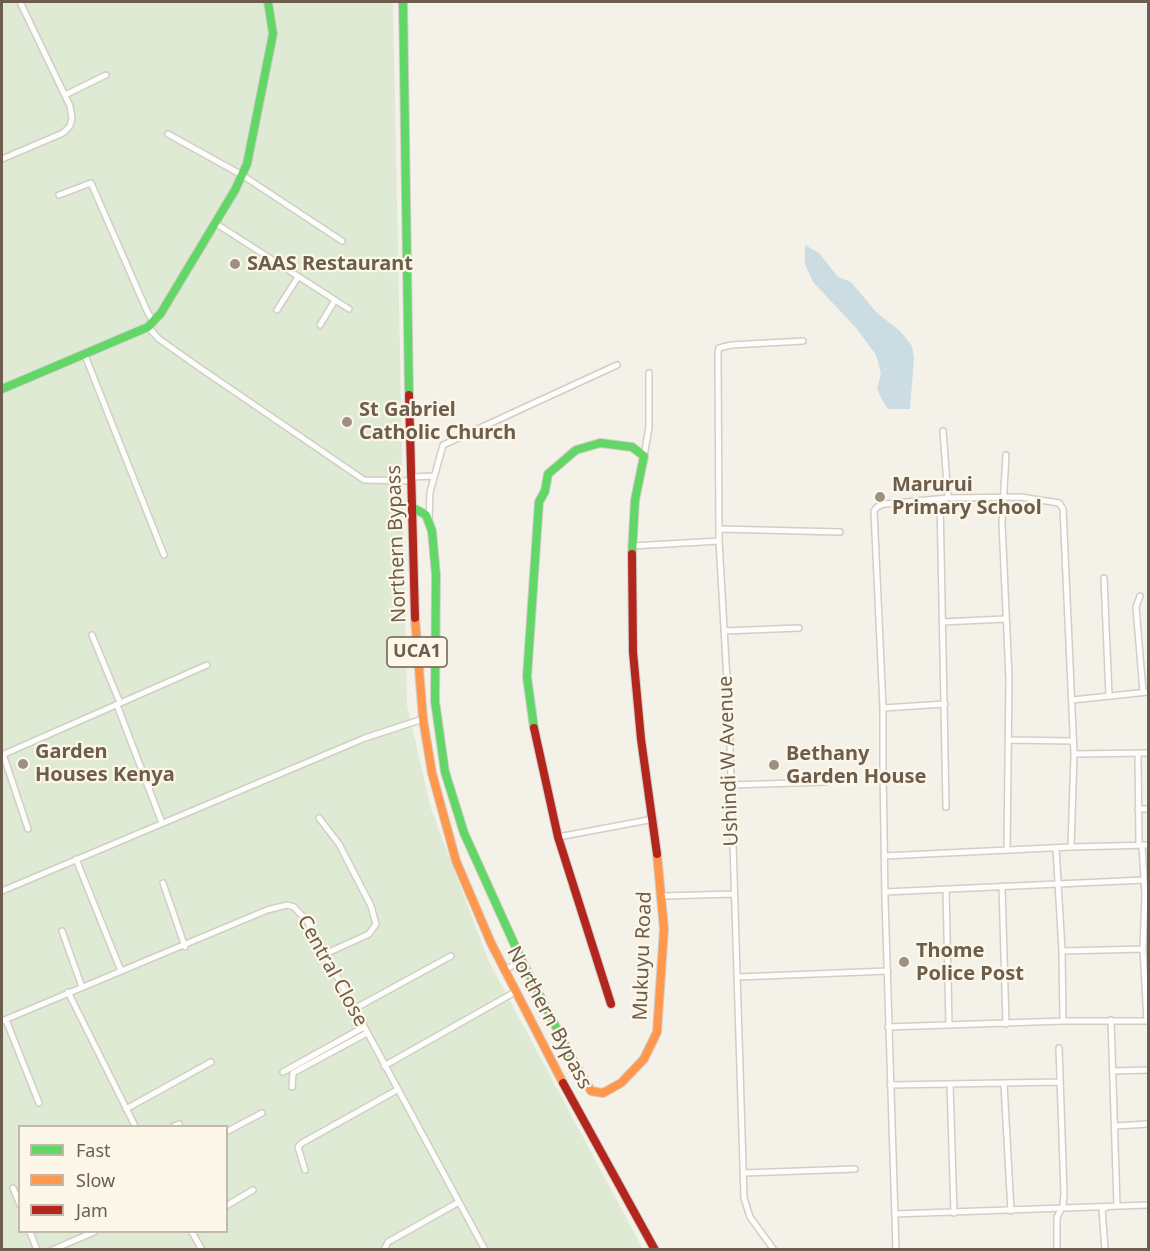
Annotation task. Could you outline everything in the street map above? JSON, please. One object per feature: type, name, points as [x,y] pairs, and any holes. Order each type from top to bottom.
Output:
[{"type":"street","points":[[2,159],[67,130],[72,114],[20,2]]},
{"type":"street","points":[[2,389],[148,327],[156,319],[242,175],[273,34],[268,2]]},
{"type":"street","name":"Northern Bypass","points":[[403,2],[413,594],[423,719],[432,773],[450,840],[472,901],[504,970],[655,1250]]},
{"type":"street","points":[[65,95],[106,75]]},
{"type":"street","points":[[168,134],[242,175],[342,241]]},
{"type":"street","points":[[59,195],[91,183],[147,311],[151,318],[156,319]]},
{"type":"street","points":[[215,223],[349,309]]},
{"type":"street","points":[[277,310],[298,277]]},
{"type":"street","points":[[320,325],[334,300]]},
{"type":"street","points":[[148,327],[159,339],[364,480],[434,476]]},
{"type":"street","name":"Ushindi W Avenue","points":[[774,1250],[747,1210],[744,1173],[731,785],[719,542],[719,349],[731,345],[803,342]]},
{"type":"street","points":[[84,353],[165,555]]},
{"type":"street","points":[[412,507],[429,519],[434,476],[441,447],[447,442],[617,365]]},
{"type":"street","points":[[611,1004],[558,837],[528,699],[534,548],[539,502],[545,491],[550,470],[576,450],[595,444],[632,447],[644,456],[649,427],[649,373]]},
{"type":"street","points":[[943,431],[948,498]]},
{"type":"street","points":[[1006,455],[1002,523],[1010,740],[1006,849]]},
{"type":"street","name":"Mukuyu Road","points":[[429,519],[436,575],[435,701],[445,772],[464,833],[522,962],[586,1086],[594,1093],[603,1092],[621,1083],[636,1070],[657,1032],[664,944],[663,896],[636,690],[632,546],[644,456]]},
{"type":"street","points":[[897,1250],[888,1027],[883,708],[874,511],[881,505],[948,498],[1004,497],[1060,504],[1065,552],[1074,754],[1071,847]]},
{"type":"street","points":[[940,500],[946,807]]},
{"type":"street","points":[[719,529],[840,532]]},
{"type":"street","points":[[632,546],[719,542]]},
{"type":"street","points":[[1104,578],[1109,696]]},
{"type":"street","points":[[1072,700],[1146,692],[1136,607],[1140,596]]},
{"type":"street","points":[[942,622],[1005,619]]},
{"type":"street","points":[[724,631],[799,628]]},
{"type":"street","points":[[92,635],[162,823]]},
{"type":"street","points":[[28,829],[2,755],[207,666]]},
{"type":"street","points":[[422,703],[435,701]]},
{"type":"street","points":[[883,708],[945,704]]},
{"type":"street","points":[[2,891],[365,738],[423,719]]},
{"type":"street","points":[[1010,740],[1073,741]]},
{"type":"street","points":[[1074,754],[1149,753]]},
{"type":"street","points":[[888,1027],[1063,1020],[1148,1021],[1143,949],[1144,880],[1143,845],[1138,809],[1138,754]]},
{"type":"street","points":[[731,785],[826,782]]},
{"type":"street","points":[[1138,809],[1149,809]]},
{"type":"street","points":[[319,818],[339,844],[371,906],[376,924],[369,934],[325,954]]},
{"type":"street","points":[[558,837],[654,819]]},
{"type":"street","points":[[450,840],[464,833]]},
{"type":"street","points":[[884,856],[1006,849],[1143,845]]},
{"type":"street","points":[[1056,848],[1062,951],[1063,1020]]},
{"type":"street","points":[[76,859],[121,971]]},
{"type":"street","points":[[885,892],[1144,880]]},
{"type":"street","points":[[163,883],[185,947]]},
{"type":"street","points":[[1002,886],[1006,1024]]},
{"type":"street","points":[[946,889],[949,1026]]},
{"type":"street","points":[[663,896],[734,894]]},
{"type":"street","name":"Central Close","points":[[4,1020],[68,992],[185,947],[267,910],[287,905],[302,912],[485,1250]]},
{"type":"street","points":[[62,931],[82,987]]},
{"type":"street","points":[[1062,951],[1143,949]]},
{"type":"street","points":[[354,1009],[451,956]]},
{"type":"street","points":[[504,970],[522,962]]},
{"type":"street","points":[[738,977],[888,971]]},
{"type":"street","points":[[68,992],[134,1125]]},
{"type":"street","points":[[384,1066],[515,992]]},
{"type":"street","points":[[4,1020],[39,1103]]},
{"type":"street","points":[[1111,1020],[1119,1206]]},
{"type":"street","points":[[283,1072],[365,1030]]},
{"type":"street","points":[[292,1087],[293,1074],[365,1030]]},
{"type":"street","points":[[1057,1250],[1058,1215],[1062,1210],[1064,1194],[1059,1048]]},
{"type":"street","points":[[126,1109],[211,1062]]},
{"type":"street","points":[[1114,1071],[1149,1070]]},
{"type":"street","points":[[890,1085],[1060,1082]]},
{"type":"street","points":[[950,1084],[954,1213]]},
{"type":"street","points":[[1004,1084],[1011,1211]]},
{"type":"street","points":[[305,1170],[298,1147],[302,1143],[397,1090]]},
{"type":"street","points":[[228,1131],[262,1113]]},
{"type":"street","points":[[1115,1126],[1149,1124]]},
{"type":"street","points":[[744,1173],[855,1169]]},
{"type":"street","points":[[13,1188],[18,1200]]},
{"type":"street","points":[[228,1205],[253,1190]]},
{"type":"street","points":[[384,1250],[388,1242],[459,1202]]},
{"type":"street","points":[[895,1214],[1062,1210],[1149,1205]]},
{"type":"street","points":[[1105,1250],[1102,1208],[1119,1206]]},
{"type":"street","points":[[30,1233],[38,1250]]},
{"type":"street","points":[[52,1250],[92,1233]]},
{"type":"street","points":[[193,1233],[202,1250]]},
{"type":"green space","points":[[2,2],[393,2],[407,705],[431,809],[489,962],[643,1249],[2,1250]]},
{"type":"shaded area","points":[[805,245],[819,253],[838,277],[851,282],[877,313],[900,331],[912,346],[914,358],[910,409],[888,409],[882,400],[877,389],[881,373],[876,355],[857,329],[813,282],[805,264]]},
{"type":"traffic: fast","points":[[2,389],[148,327],[161,313],[235,190],[247,164],[273,34],[268,2]]},
{"type":"traffic: fast","points":[[403,2],[409,395]]},
{"type":"traffic: fast","points":[[534,728],[527,677],[539,502],[545,491],[548,474],[576,450],[600,443],[632,447],[644,456],[635,500],[632,554]]},
{"type":"traffic: fast","points":[[412,507],[426,515],[432,531],[436,575],[435,701],[445,772],[464,833],[522,961],[574,1062]]},
{"type":"traffic: slow","points":[[415,618],[423,719],[432,773],[456,861],[491,943],[563,1083]]},
{"type":"traffic: slow","points":[[574,1062],[591,1091],[603,1093],[621,1083],[644,1059],[657,1032],[664,929],[657,854]]},
{"type":"traffic: jam","points":[[409,395],[415,618]]},
{"type":"traffic: jam","points":[[632,554],[633,652],[641,739],[657,854]]},
{"type":"traffic: jam","points":[[534,728],[558,837],[611,1004]]},
{"type":"traffic: jam","points":[[563,1083],[655,1250]]},
{"type":"place","name":"SAAS Restaurant","points":[[235,264]]},
{"type":"place","name":"St Gabriel Catholic Church","points":[[347,422]]},
{"type":"place","name":"Marurui Primary School","points":[[880,497]]},
{"type":"place","name":"Garden Houses Kenya","points":[[23,764]]},
{"type":"place","name":"Bethany Garden House","points":[[774,765]]},
{"type":"place","name":"Thome Police Post","points":[[904,962]]}]
